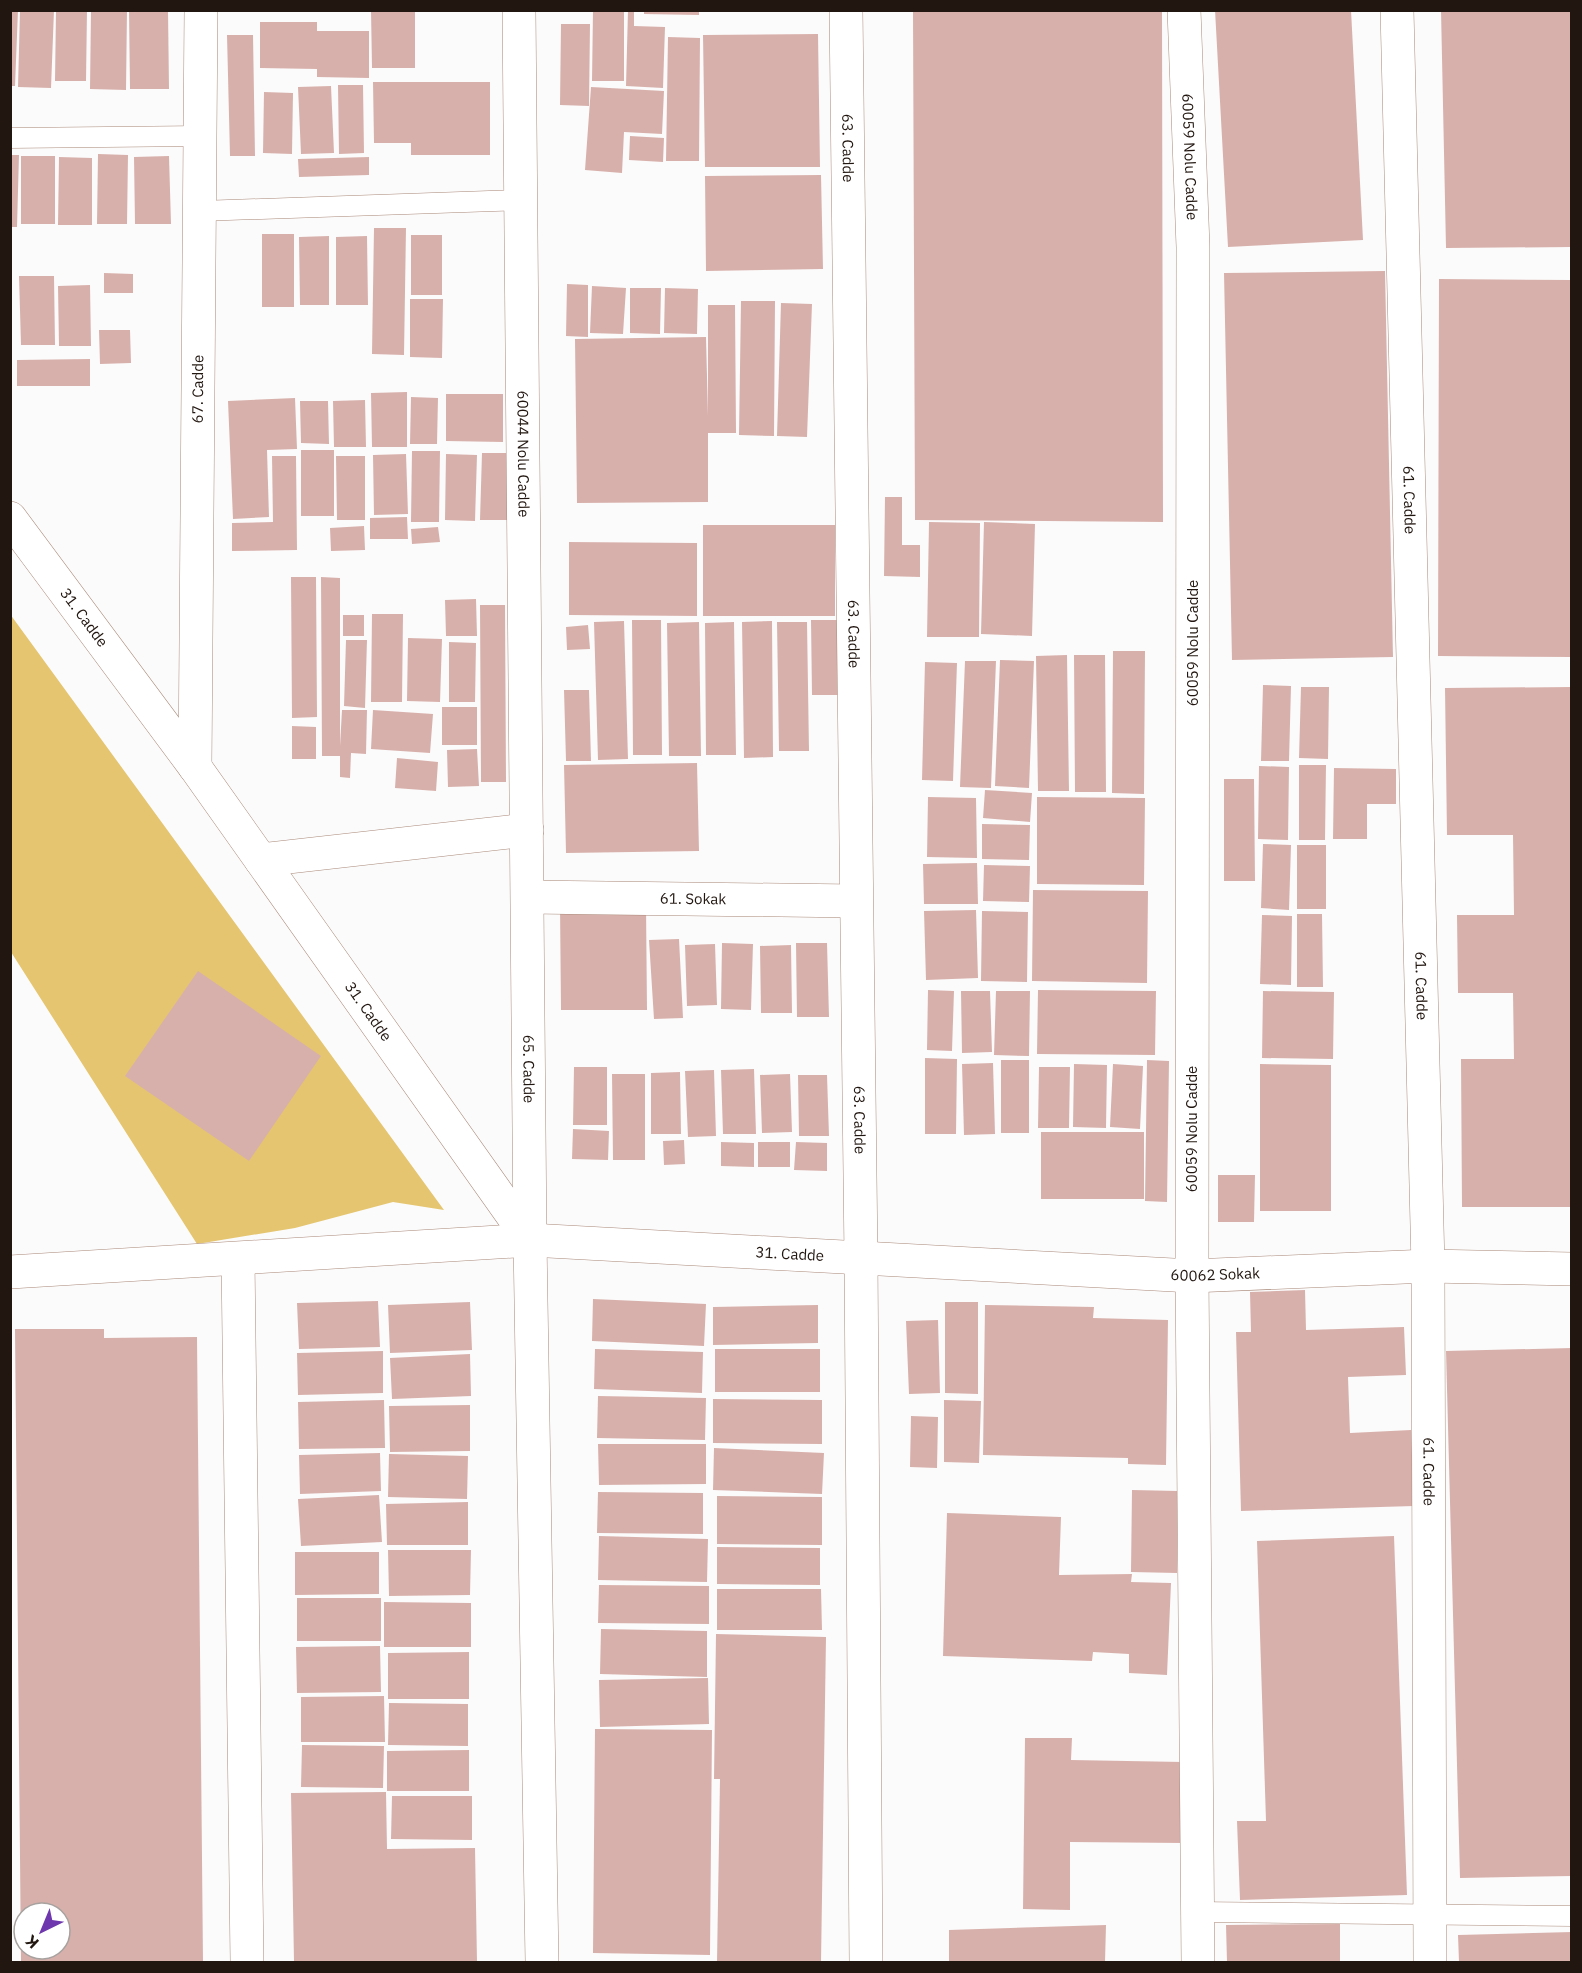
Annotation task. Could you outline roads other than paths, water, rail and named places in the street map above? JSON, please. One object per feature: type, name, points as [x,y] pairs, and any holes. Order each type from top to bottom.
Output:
[{"type":"street","name":"67. Cadde","points":[[195,767],[201,10]]},
{"type":"street","name":"60044 Nolu Cadde","points":[[519,10],[528,897]]},
{"type":"street","name":"63. Cadde","points":[[846,10],[861,1258],[866,1962]]},
{"type":"street","name":"60059 Nolu Cadde","points":[[1184,10],[1193,247],[1195,497],[1192,1276],[1198,1962]]},
{"type":"street","name":"61. Cadde","points":[[1397,10],[1428,1266],[1430,1962]]},
{"type":"street","name":"31. Cadde","points":[[10,518],[195,767],[530,1240],[861,1258]]},
{"type":"street","points":[[261,860],[528,830]]},
{"type":"street","name":"61. Sokak","points":[[528,897],[855,901]]},
{"type":"street","name":"65. Cadde","points":[[528,897],[530,1240],[542,1962]]},
{"type":"street","points":[[10,1272],[530,1240]]},
{"type":"street","name":"60062 Sokak","points":[[861,1258],[1192,1276],[1428,1266],[1572,1269]]},
{"type":"street","points":[[238,1259],[247,1962]]},
{"type":"lane","points":[[10,138],[200,136]]},
{"type":"lane","points":[[200,211],[521,200]]},
{"type":"lane","points":[[1197,1912],[1572,1916]]}]
